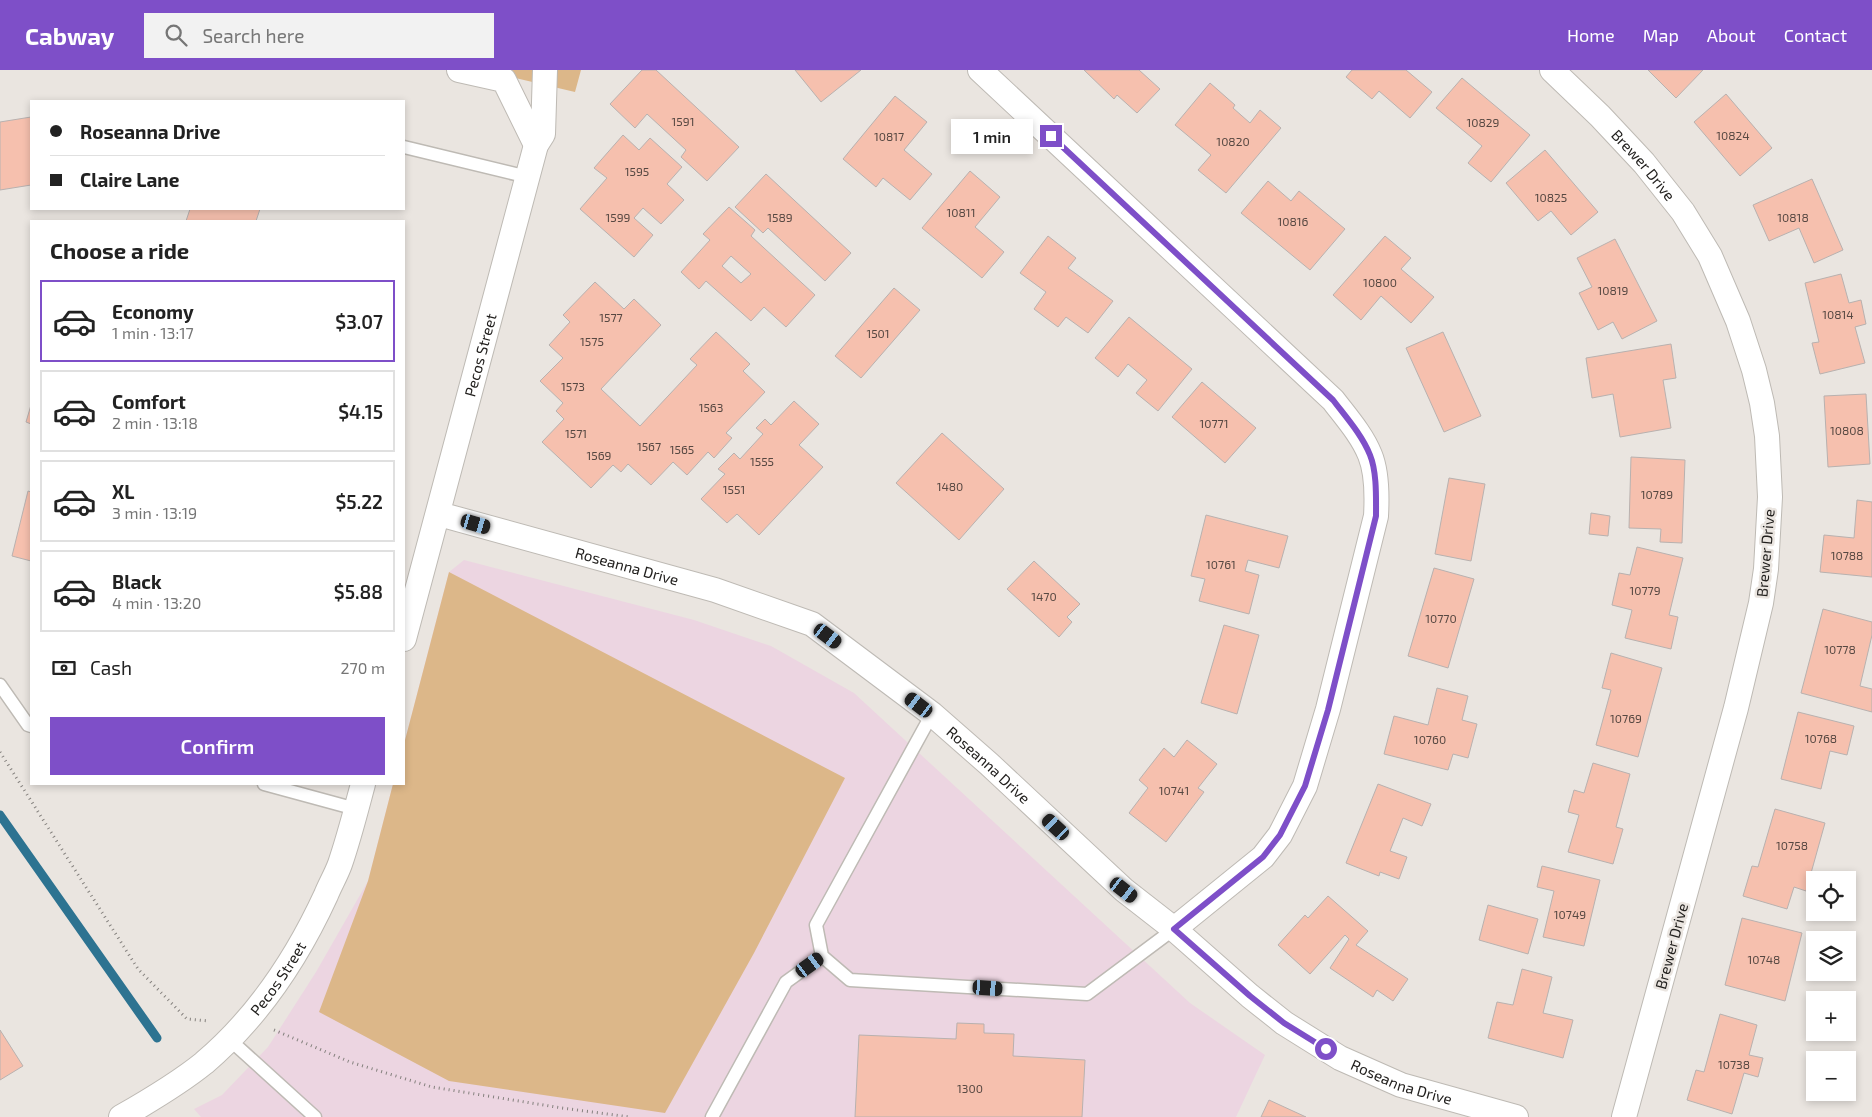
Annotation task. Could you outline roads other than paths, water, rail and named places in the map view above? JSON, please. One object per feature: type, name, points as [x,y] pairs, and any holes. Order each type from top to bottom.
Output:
[{"type":"street","points":[[458,70],[504,80],[536,146]]},
{"type":"street","name":"Pecos Street","points":[[405,635],[536,146],[543,134],[545,70]]},
{"type":"street","points":[[980,70],[1333,400],[1360,436],[1371,456],[1377,494],[1376,516],[1328,710],[1305,786],[1280,835],[1263,857],[1174,929]]},
{"type":"street","name":"Brewer Drive","points":[[1552,70],[1600,116],[1644,163],[1683,212],[1710,256],[1738,321],[1751,362],[1762,403],[1767,436],[1770,497],[1766,569],[1761,603],[1736,708],[1624,1117]]},
{"type":"street","name":"Roseanna Drive","points":[[438,514],[715,590],[812,624],[932,714],[989,764],[1124,890],[1174,929],[1257,1002],[1284,1023],[1340,1058],[1401,1085],[1516,1117]]},
{"type":"street","name":"Pecos Street","points":[[121,1117],[153,1099],[196,1069],[246,1023],[298,951],[312,925],[339,865],[363,785]]},
{"type":"lane","points":[[405,147],[528,178]]},
{"type":"lane","points":[[0,685],[30,726]]},
{"type":"lane","points":[[932,714],[816,925],[822,956],[850,980],[1086,994],[1174,929]]},
{"type":"lane","points":[[268,785],[356,809]]},
{"type":"lane","points":[[712,1117],[786,982],[822,956]]},
{"type":"lane","points":[[229,1039],[314,1117]]},
{"type":"waterway","points":[[0,815],[157,1038]]}]
